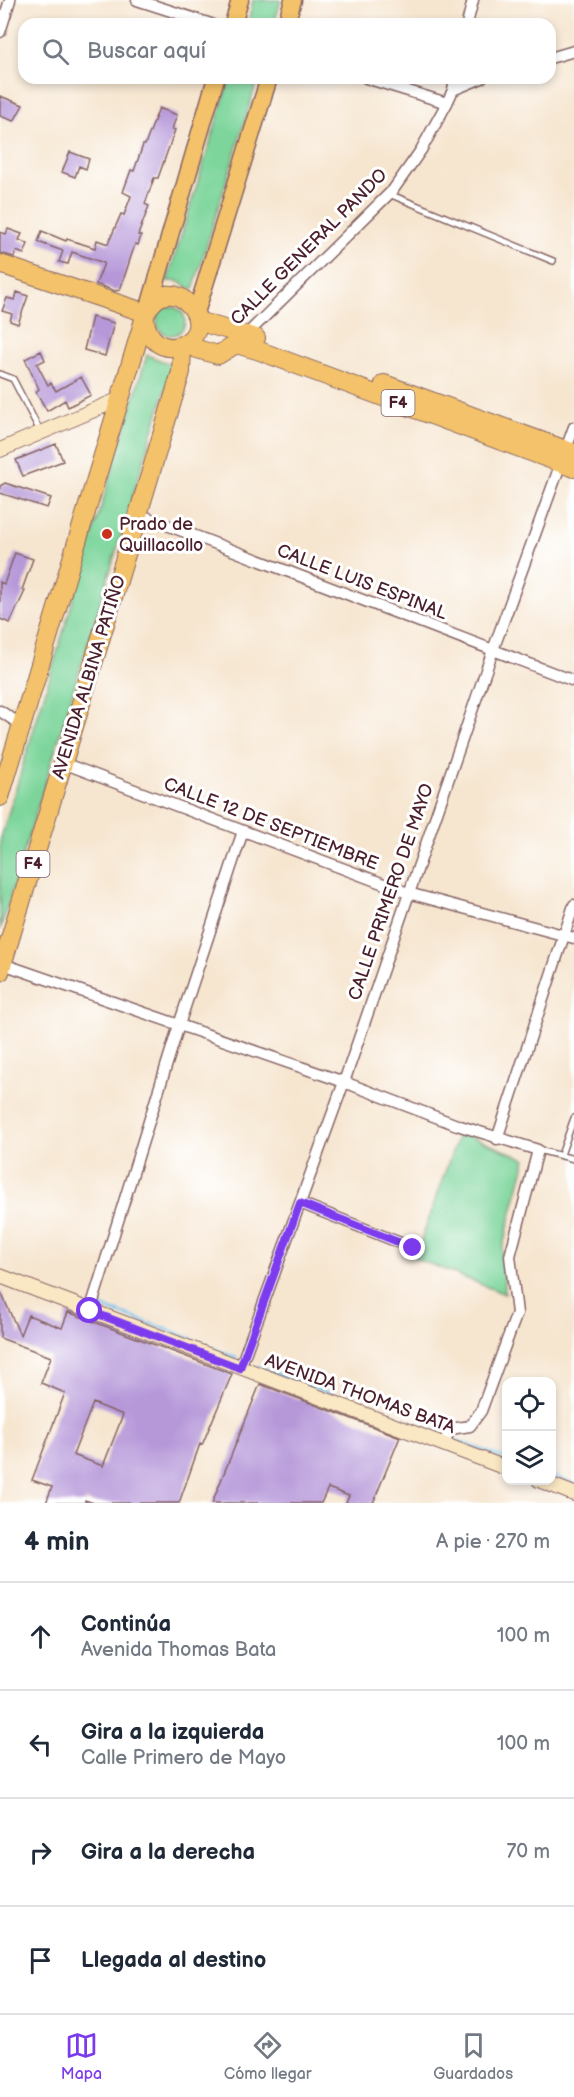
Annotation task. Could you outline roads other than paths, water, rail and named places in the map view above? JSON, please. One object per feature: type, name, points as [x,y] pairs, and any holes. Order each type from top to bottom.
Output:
[{"type":"highway","points":[[0,264],[147,313]]},
{"type":"highway","name":"F4","points":[[147,313],[159,298],[178,296],[189,302],[197,317],[241,339],[568,458]]},
{"type":"highway","points":[[147,313],[148,334],[153,340],[166,347],[185,343],[218,355],[241,339]]},
{"type":"highway","points":[[0,797],[147,313]]},
{"type":"highway","name":"F4","points":[[185,343],[193,336],[197,317]]},
{"type":"highway","name":"AVENIDA ALBINA PATIÑO","points":[[1,968],[181,372],[185,343]]},
{"type":"main road","points":[[234,18],[240,0]]},
{"type":"main road","points":[[288,18],[293,0]]},
{"type":"main road","points":[[147,313],[214,84]]},
{"type":"main road","name":"F4","points":[[197,317],[267,84]]},
{"type":"main road","points":[[0,450],[120,399]]},
{"type":"main road","name":"AVENIDA THOMAS BATA","points":[[0,1276],[502,1466]]},
{"type":"main road","points":[[552,1485],[574,1494]]},
{"type":"street","points":[[0,32],[10,0]]},
{"type":"street","points":[[137,0],[192,18]]},
{"type":"street","points":[[468,18],[473,0]]},
{"type":"street","points":[[556,56],[574,51]]},
{"type":"street","points":[[385,84],[447,103]]},
{"type":"street","name":"CALLE GENERAL PANDO","points":[[241,339],[389,194],[421,150],[447,103],[454,84]]},
{"type":"street","name":"CALLE PRIMERO DE MAYO","points":[[240,1368],[344,1082],[493,650],[568,458],[574,427]]},
{"type":"street","name":"CALLE LUIS ESPINAL","points":[[138,514],[574,681]]},
{"type":"street","points":[[0,711],[23,726]]},
{"type":"street","name":"CALLE 12 DE SEPTIEMBRE","points":[[63,763],[408,894],[569,937]]},
{"type":"street","points":[[90,1311],[179,1025],[243,831]]},
{"type":"street","points":[[497,1139],[569,937],[574,905]]},
{"type":"street","points":[[1,968],[179,1025],[344,1082],[497,1139],[538,1150],[510,1256],[517,1313],[481,1411],[470,1426],[450,1429],[444,1444]]},
{"type":"street","points":[[300,1203],[413,1248]]},
{"type":"lane","points":[[389,194],[553,261]]},
{"type":"lane","points":[[0,374],[13,379],[40,433]]},
{"type":"lane","points":[[561,1155],[574,1118]]},
{"type":"lane","points":[[538,1150],[574,1159]]},
{"type":"waterway","points":[[99,1306],[171,1331],[236,1358]]},
{"type":"waterway","points":[[258,1367],[440,1434]]},
{"type":"waterway","points":[[454,1440],[502,1458]]},
{"type":"waterway","points":[[556,1477],[574,1484]]},
{"type":"place","name":"Prado de Quillacollo","points":[[107,534]]}]
